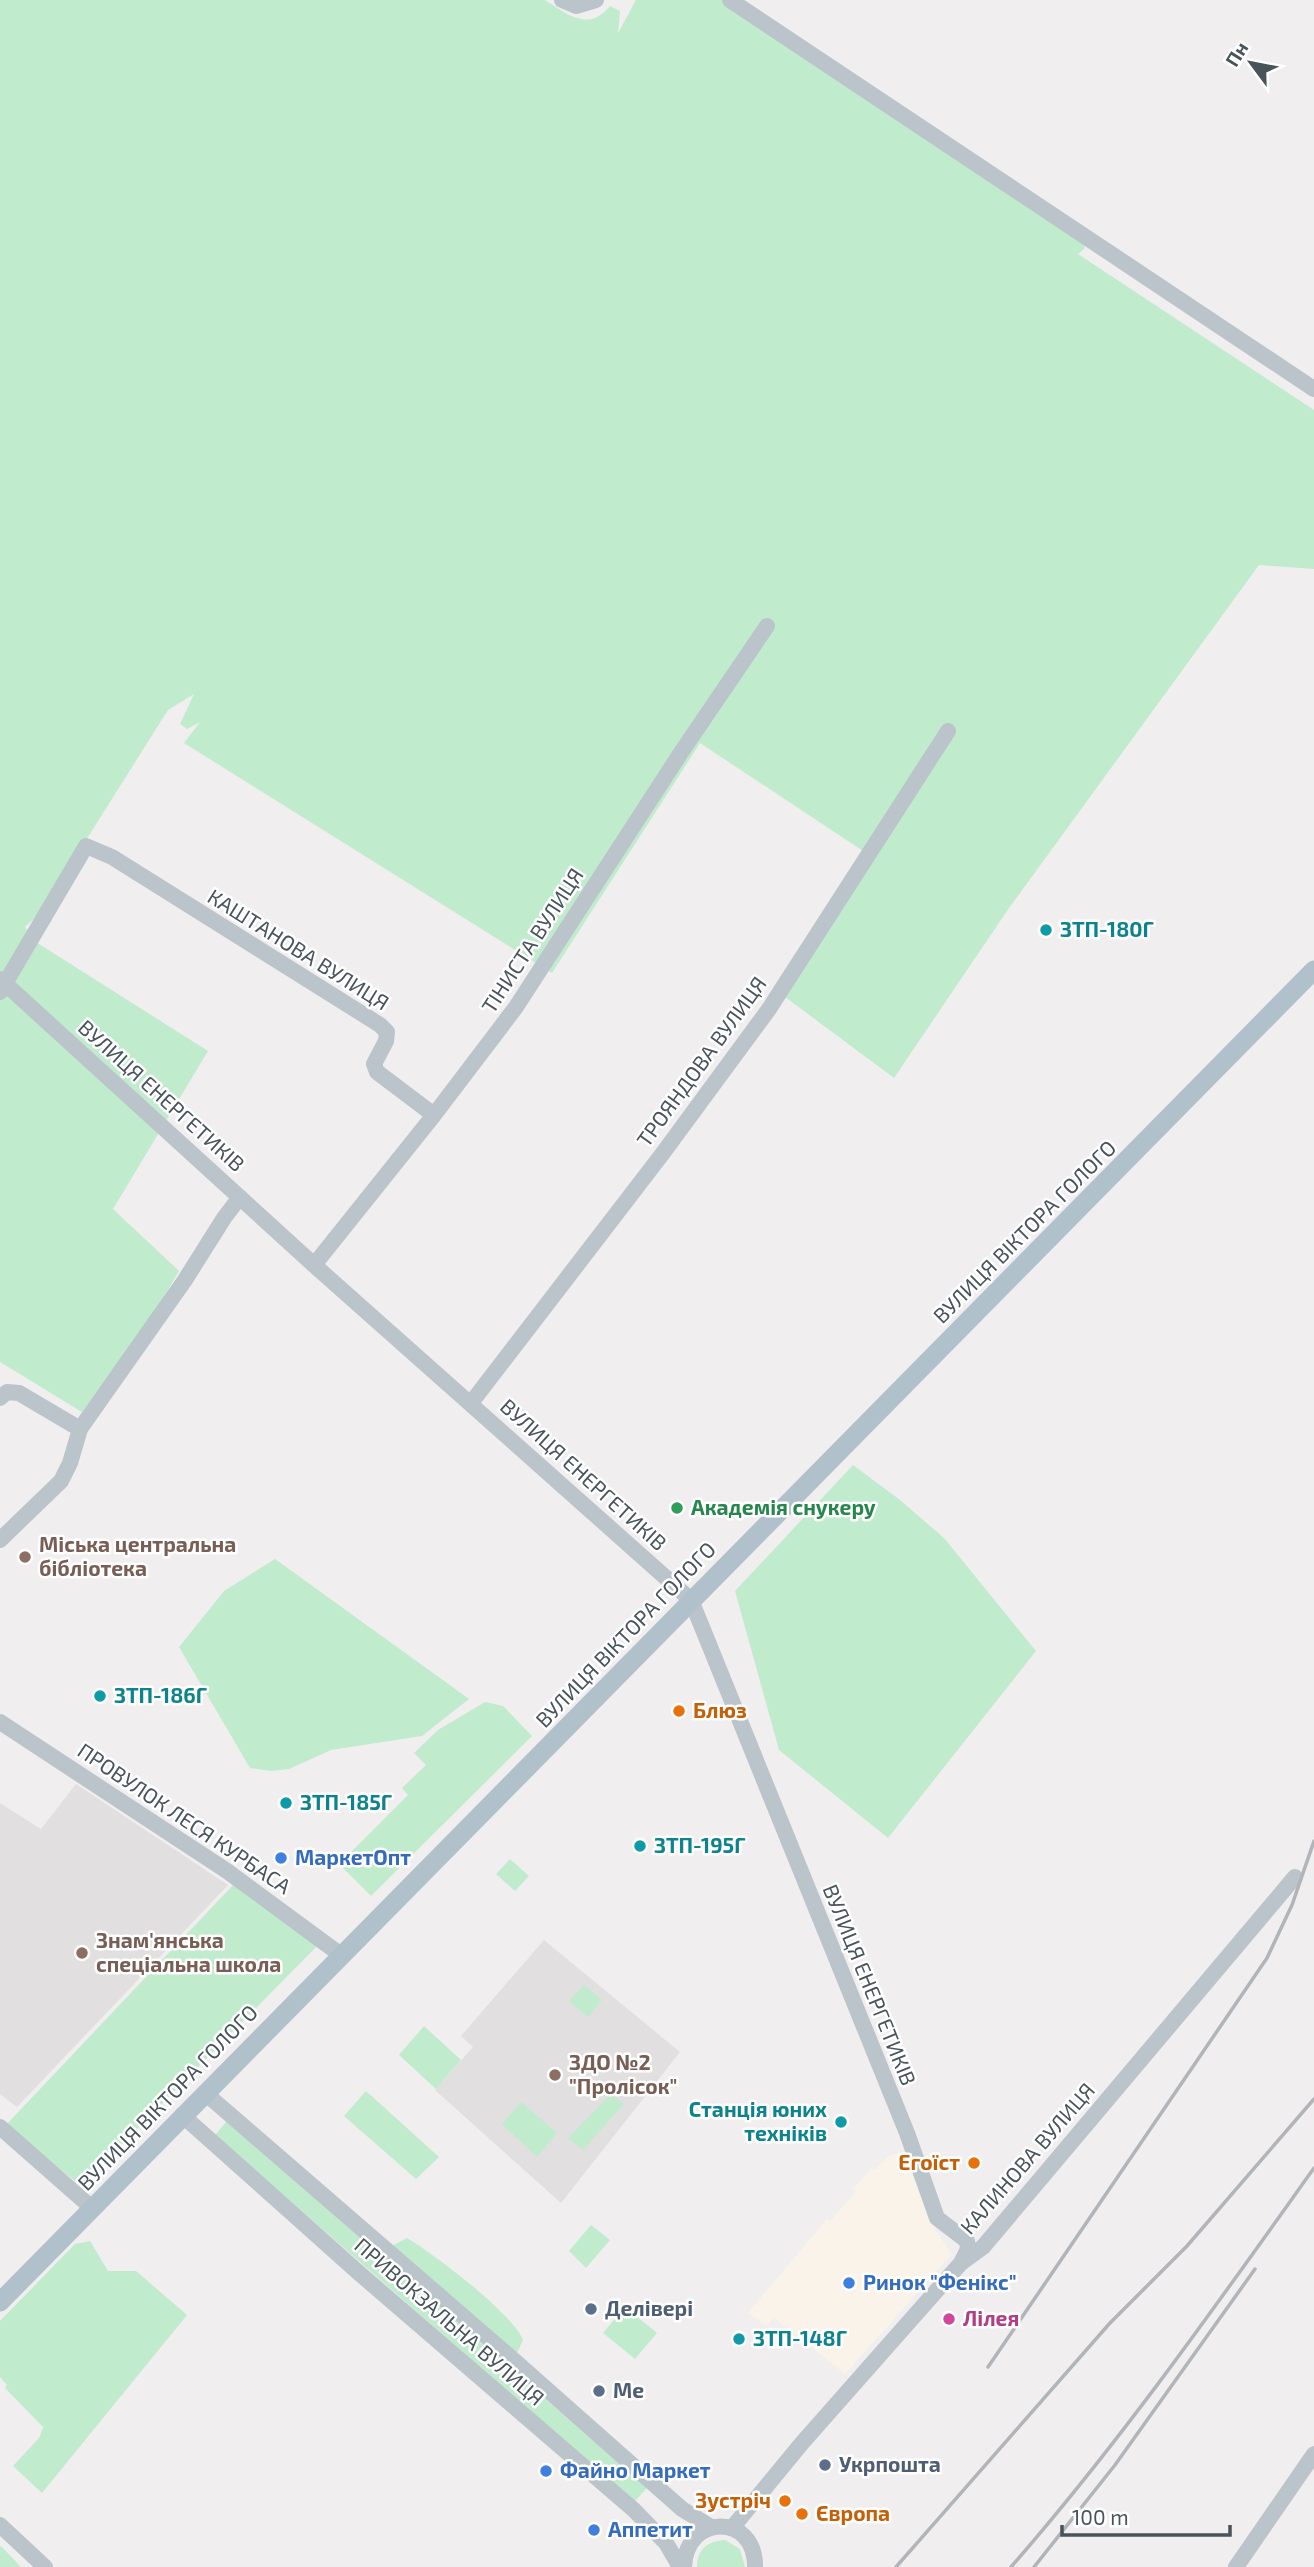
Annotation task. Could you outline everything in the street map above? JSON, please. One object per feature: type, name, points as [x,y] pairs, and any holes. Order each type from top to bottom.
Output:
[{"type":"main road","name":"ВУЛИЦЯ ВІКТОРА ГОЛОГО","points":[[0,2302],[1314,970]]},
{"type":"street","points":[[562,0],[576,6],[596,0]]},
{"type":"street","points":[[730,0],[1314,389]]},
{"type":"street","name":"ТІНИСТА ВУЛИЦЯ","points":[[314,1265],[435,1115],[516,1007],[680,754],[767,626]]},
{"type":"street","name":"ТРОЯНДОВА ВУЛИЦЯ","points":[[471,1403],[663,1153],[769,1009],[948,731]]},
{"type":"street","name":"КАШТАНОВА ВУЛИЦЯ","points":[[1,984],[86,846],[112,857],[380,1025],[387,1032],[386,1041],[374,1064],[377,1072],[435,1115]]},
{"type":"street","name":"ВУЛИЦЯ ЕНЕРГЕТИКІВ","points":[[1,984],[691,1600],[907,2133],[937,2218],[967,2241],[968,2249],[961,2263]]},
{"type":"street","points":[[0,1540],[61,1481],[70,1463],[80,1429],[240,1197]]},
{"type":"street","points":[[3,1395],[19,1393],[80,1429]]},
{"type":"street","name":"ПРОВУЛОК ЛЕСЯ КУРБАСА","points":[[0,1722],[227,1871],[341,1955]]},
{"type":"street","name":"КАЛИНОВА ВУЛИЦЯ","points":[[732,2528],[802,2443],[961,2263],[983,2247],[1295,1877]]},
{"type":"street","name":"ПРИВОКЗАЛЬНА ВУЛИЦЯ","points":[[205,2093],[516,2362],[682,2510],[711,2527]]},
{"type":"street","name":"ПРИВОКЗАЛЬНА ВУЛИЦЯ","points":[[183,2116],[369,2282],[634,2510],[666,2543],[682,2567]]},
{"type":"street","points":[[0,2127],[92,2208]]},
{"type":"street","points":[[1236,2567],[1314,2454]]},
{"type":"street","points":[[0,2525],[46,2567]]},
{"type":"street","points":[[682,2567],[687,2548],[696,2535],[711,2527],[732,2528],[743,2535],[751,2544],[755,2567]]},
{"type":"shaded area","name":"Знам'янська спеціальна школа","points":[[76,1784],[228,1885],[17,2107],[0,2094],[0,1803],[41,1829]]},
{"type":"shaded area","name":"ЗДО №2 \"Пролісок\"","points":[[544,1940],[680,2052],[561,2203],[435,2090],[473,2047],[461,2036]]},
{"type":"shaded area","name":"Ринок \"Фенікс\"","points":[[902,2152],[935,2230],[952,2254],[845,2374],[774,2318],[766,2326],[748,2313],[827,2219],[830,2221],[856,2192],[853,2189],[872,2168],[875,2170],[889,2156]]},
{"type":"green space","points":[[0,0],[545,0],[570,15],[584,19],[599,16],[610,6],[620,11],[618,33],[636,0],[723,0],[1081,237],[1085,248],[1078,254],[1314,410],[1314,569],[1259,565],[1009,908],[894,1078],[773,988],[863,851],[700,743],[552,973],[184,743],[200,722],[187,729],[180,724],[194,694],[168,710],[40,913],[25,927],[39,944],[208,1051],[113,1209],[179,1271],[159,1305],[82,1412],[0,1362]]},
{"type":"green space","points":[[853,1465],[900,1500],[944,1538],[1036,1651],[888,1838],[779,1750],[735,1591]]},
{"type":"green space","points":[[275,1559],[469,1699],[422,1736],[331,1750],[289,1769],[271,1771],[250,1768],[179,1647],[224,1591]]},
{"type":"green space","points":[[485,1702],[503,1706],[532,1736],[371,1896],[339,1864],[408,1795],[402,1788],[426,1765],[414,1753],[438,1730]]},
{"type":"green space","points":[[510,1859],[529,1876],[515,1891],[496,1874]]},
{"type":"green space","points":[[234,1884],[318,1945],[81,2186],[6,2125]]},
{"type":"green space","points":[[584,1985],[602,2000],[588,2017],[569,2001]]},
{"type":"green space","points":[[424,2026],[461,2060],[436,2089],[399,2055]]},
{"type":"green space","points":[[366,2091],[439,2157],[416,2179],[344,2116]]},
{"type":"green space","points":[[611,2094],[624,2104],[583,2150],[568,2138]]},
{"type":"green space","points":[[521,2102],[557,2133],[537,2157],[502,2124]]},
{"type":"green space","points":[[227,2121],[647,2488],[634,2502],[215,2135]]},
{"type":"green space","points":[[591,2225],[610,2240],[586,2268],[569,2251]]},
{"type":"green space","points":[[407,2238],[453,2270],[504,2315],[523,2340],[517,2353],[390,2247]]},
{"type":"green space","points":[[90,2241],[108,2271],[136,2271],[187,2315],[42,2493],[13,2466],[39,2438],[43,2427],[5,2388],[7,2385],[0,2377],[0,2321],[75,2244]]},
{"type":"green space","points":[[625,2307],[657,2333],[635,2359],[603,2333]]},
{"type":"green space","points":[[725,2540],[740,2549],[745,2567],[697,2567],[699,2555],[705,2547]]},
{"type":"green space","points":[[0,2546],[2,2547],[21,2567],[0,2567]]},
{"type":"railway","points":[[988,2367],[1267,1958],[1292,1905],[1314,1841]]},
{"type":"railway","points":[[896,2567],[1110,2323],[1187,2246],[1314,2099]]},
{"type":"railway","points":[[1011,2567],[1130,2421],[1314,2168]]},
{"type":"railway","points":[[1034,2567],[1115,2465],[1255,2269]]},
{"type":"place","name":"ЗТП-180Г","points":[[1046,930]]},
{"type":"place","name":"Академія снукеру","points":[[677,1508]]},
{"type":"place","name":"Міська центральна бібліотека","points":[[25,1557]]},
{"type":"place","name":"ЗТП-186Г","points":[[100,1696]]},
{"type":"place","name":"Блюз","points":[[679,1711]]},
{"type":"place","name":"ЗТП-185Г","points":[[286,1803]]},
{"type":"place","name":"ЗТП-195Г","points":[[640,1846]]},
{"type":"place","name":"МаркетОпт","points":[[281,1858]]},
{"type":"place","name":"Знам'янська спеціальна школа","points":[[82,1953]]},
{"type":"place","name":"ЗДО №2 \"Пролісок\"","points":[[555,2075]]},
{"type":"place","name":"Станція юних техніків","points":[[841,2122]]},
{"type":"place","name":"Егоїст","points":[[974,2163]]},
{"type":"place","name":"Ринок \"Фенікс\"","points":[[849,2283]]},
{"type":"place","name":"Делівері","points":[[591,2309]]},
{"type":"place","name":"Лілея","points":[[949,2319]]},
{"type":"place","name":"ЗТП-148Г","points":[[739,2339]]},
{"type":"place","name":"Me","points":[[599,2391]]},
{"type":"place","name":"Укрпошта","points":[[825,2465]]},
{"type":"place","name":"Файно Маркет","points":[[546,2471]]},
{"type":"place","name":"Зустріч","points":[[785,2501]]},
{"type":"place","name":"Європа","points":[[802,2514]]},
{"type":"place","name":"Аппетит","points":[[594,2530]]}]
